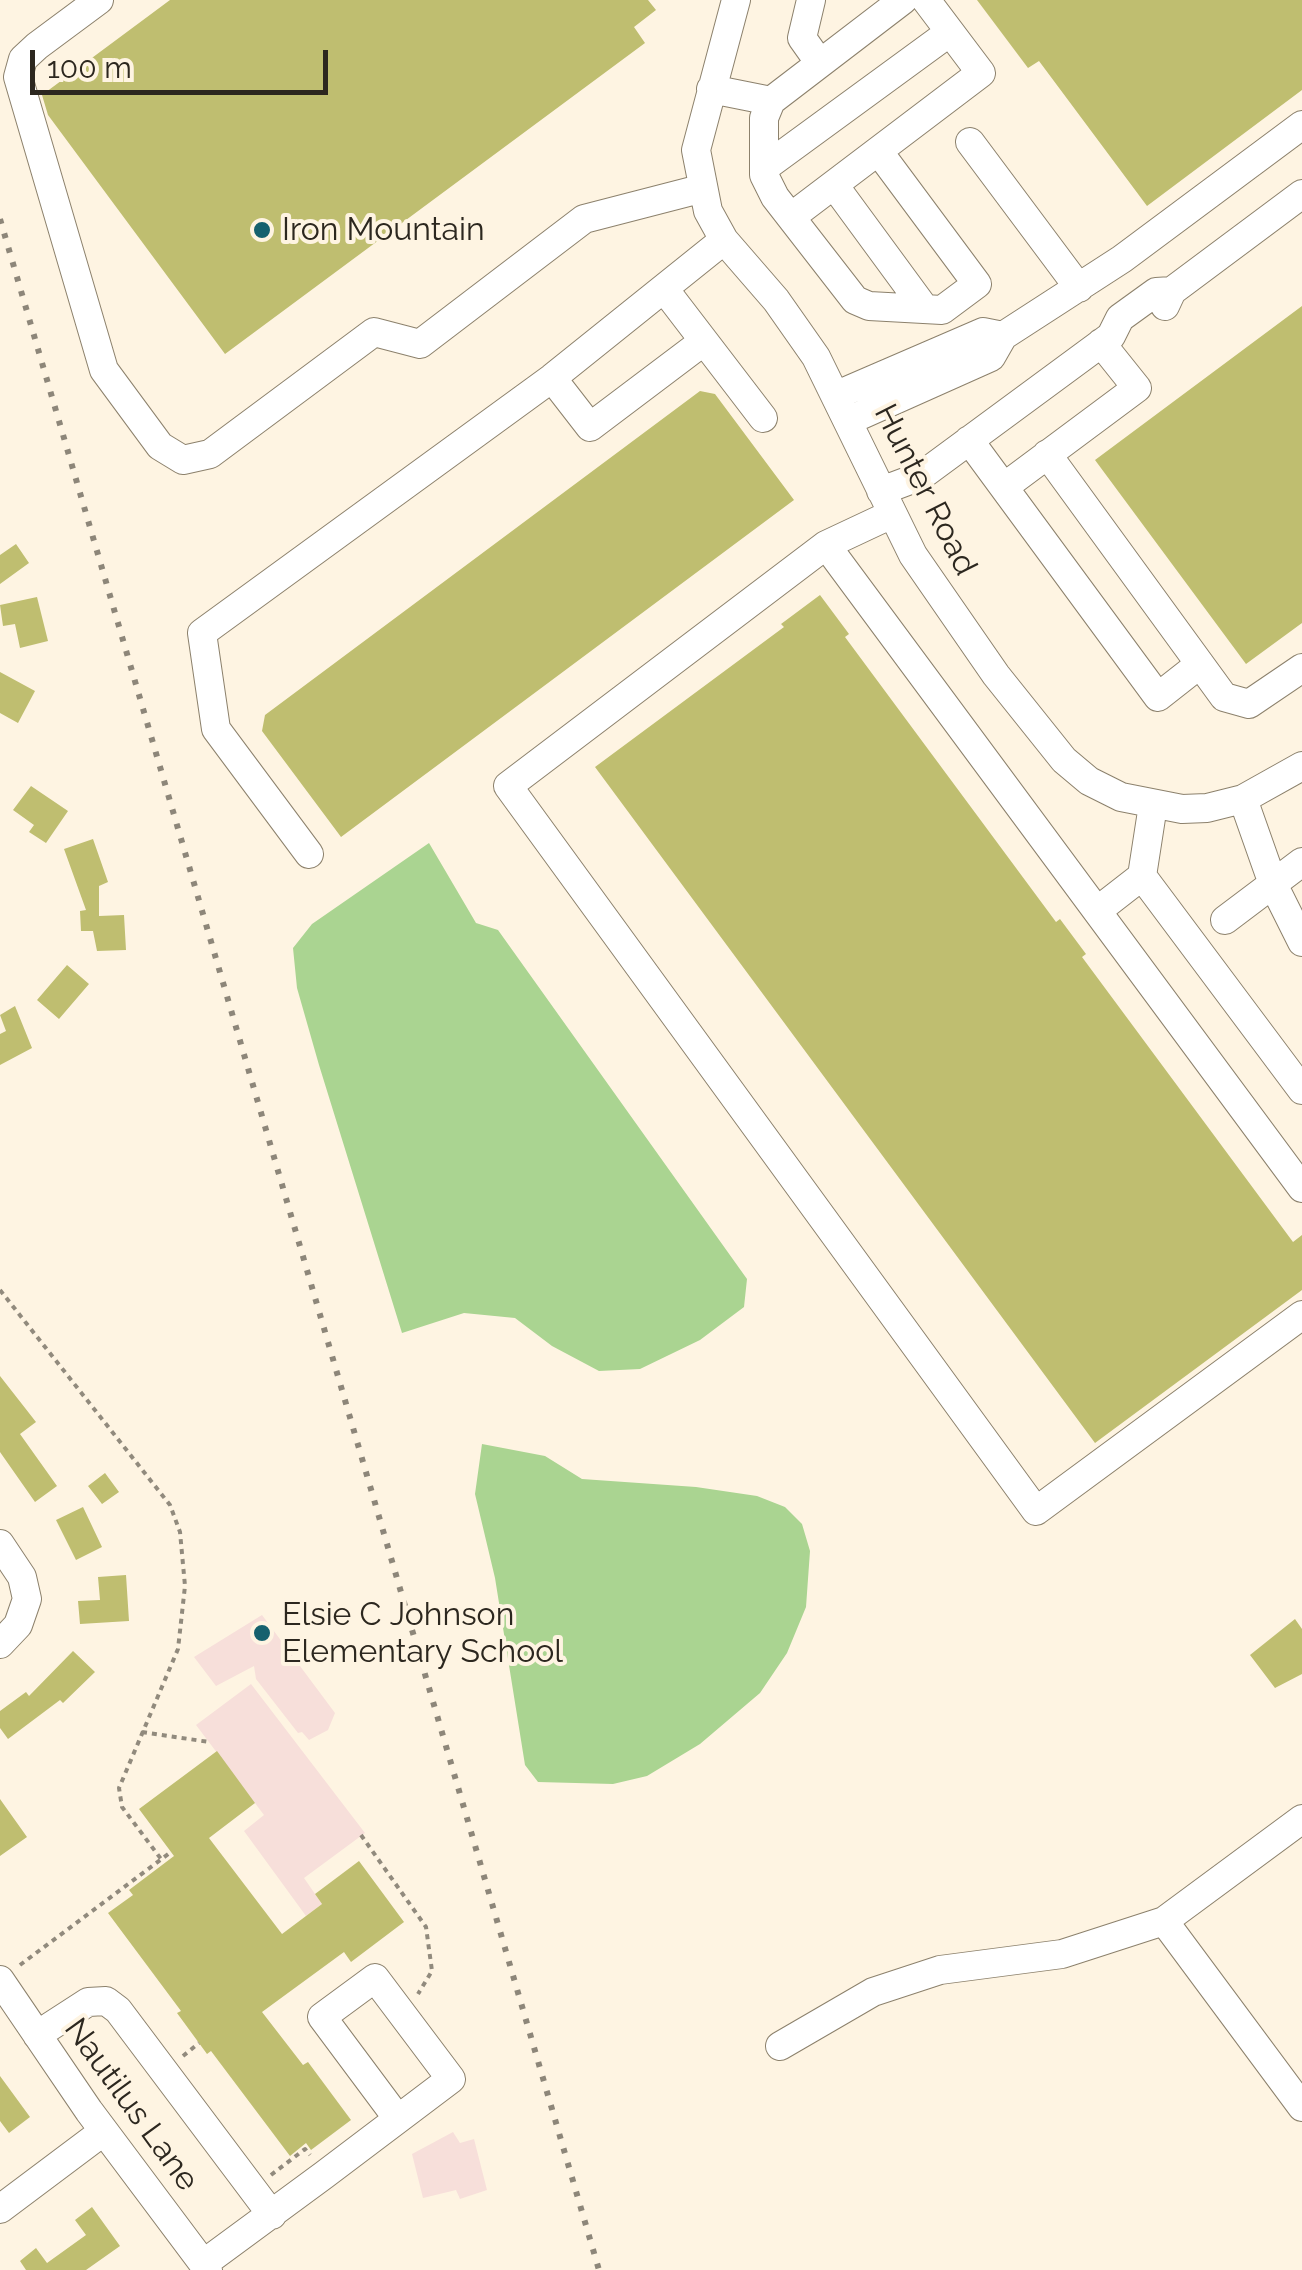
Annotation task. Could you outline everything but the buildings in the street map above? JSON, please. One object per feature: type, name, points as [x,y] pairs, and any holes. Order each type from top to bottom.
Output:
[{"type":"street","points":[[99,0],[23,59],[18,77],[104,370],[160,446],[183,460],[210,454],[374,332],[420,344],[584,219],[700,188]]},
{"type":"street","name":"Hunter Road","points":[[736,0],[696,150],[700,188],[724,240],[776,300],[844,408],[886,502],[937,596],[1042,736],[1089,781],[1153,805],[1207,808],[1243,799],[1302,766]]},
{"type":"street","points":[[879,152],[977,284],[942,310],[869,306],[855,300],[791,217],[764,168],[764,118],[771,102],[903,0]]},
{"type":"street","points":[[791,217],[981,74],[926,0]]},
{"type":"street","points":[[813,2],[802,38],[820,62]]},
{"type":"street","points":[[764,168],[950,32]]},
{"type":"street","points":[[711,90],[771,102]]},
{"type":"street","points":[[844,408],[991,357],[1004,336],[1079,288],[1302,125]]},
{"type":"street","points":[[970,142],[1079,288]]},
{"type":"street","points":[[834,184],[924,309]]},
{"type":"street","points":[[1302,194],[1172,291],[1156,292],[1120,318],[1106,339],[508,786],[1036,1510],[1302,1315]]},
{"type":"street","points":[[309,854],[216,729],[202,633],[552,378],[724,240]]},
{"type":"street","points":[[665,290],[763,418]]},
{"type":"street","points":[[1004,487],[1137,388],[1106,339]]},
{"type":"street","points":[[552,378],[590,427],[704,341]]},
{"type":"street","points":[[970,440],[1158,697],[1200,664]]},
{"type":"street","points":[[1047,454],[1224,697],[1249,704],[1302,668]]},
{"type":"street","points":[[826,545],[1302,1188]]},
{"type":"street","points":[[1243,799],[1273,884],[1302,942]]},
{"type":"street","points":[[1097,911],[1142,876],[1153,805]]},
{"type":"street","points":[[1224,920],[1302,862]]},
{"type":"street","points":[[1142,876],[1302,1090]]},
{"type":"street","points":[[0,1544],[22,1577],[27,1599],[18,1624],[0,1644]]},
{"type":"street","points":[[780,2046],[890,1986],[940,1970],[1062,1954],[1164,1920],[1302,1818]]},
{"type":"street","points":[[1164,1920],[1302,2107]]},
{"type":"street","name":"Nautilus Lane","points":[[10,1972],[37,2035],[206,2267]]},
{"type":"street","points":[[206,2267],[452,2078],[375,1978],[322,2018],[398,2118]]},
{"type":"street","points":[[37,2035],[88,2002],[106,2002],[118,2010],[272,2215]]},
{"type":"street","points":[[0,2208],[104,2131]]},
{"type":"path","points":[[0,1290],[174,1512],[184,1562],[184,1615],[173,1665],[122,1776],[119,1799],[161,1859]]},
{"type":"path","points":[[142,1732],[209,1742]]},
{"type":"path","points":[[362,1835],[416,1908],[431,1947],[428,1984],[399,2010]]},
{"type":"path","points":[[10,1972],[171,1852]]},
{"type":"path","points":[[174,2062],[199,2043]]},
{"type":"path","points":[[263,2180],[305,2149],[324,2175]]},
{"type":"shaded area","points":[[429,843],[476,923],[498,930],[747,1279],[744,1307],[700,1340],[640,1369],[599,1371],[552,1346],[515,1318],[464,1313],[402,1333],[297,988],[293,948],[312,924]]},
{"type":"shaded area","points":[[482,1444],[545,1456],[582,1479],[696,1487],[757,1496],[785,1507],[802,1524],[810,1551],[806,1607],[787,1653],[760,1693],[700,1744],[647,1776],[613,1784],[538,1782],[525,1765],[495,1578],[475,1494]]},
{"type":"shaded area","points":[[262,1615],[335,1713],[328,1730],[309,1740],[298,1733],[256,1679],[254,1666],[216,1686],[194,1657]]},
{"type":"shaded area","points":[[251,1684],[365,1833],[304,1878],[322,1904],[306,1916],[244,1831],[264,1815],[196,1725]]},
{"type":"shaded area","points":[[453,2132],[460,2143],[474,2139],[487,2190],[460,2199],[456,2190],[423,2198],[412,2154]]},
{"type":"railway","points":[[0,219],[599,2270]]},
{"type":"place","name":"Iron Mountain","points":[[262,230]]},
{"type":"place","name":"Elsie C Johnson Elementary School","points":[[262,1633]]}]
